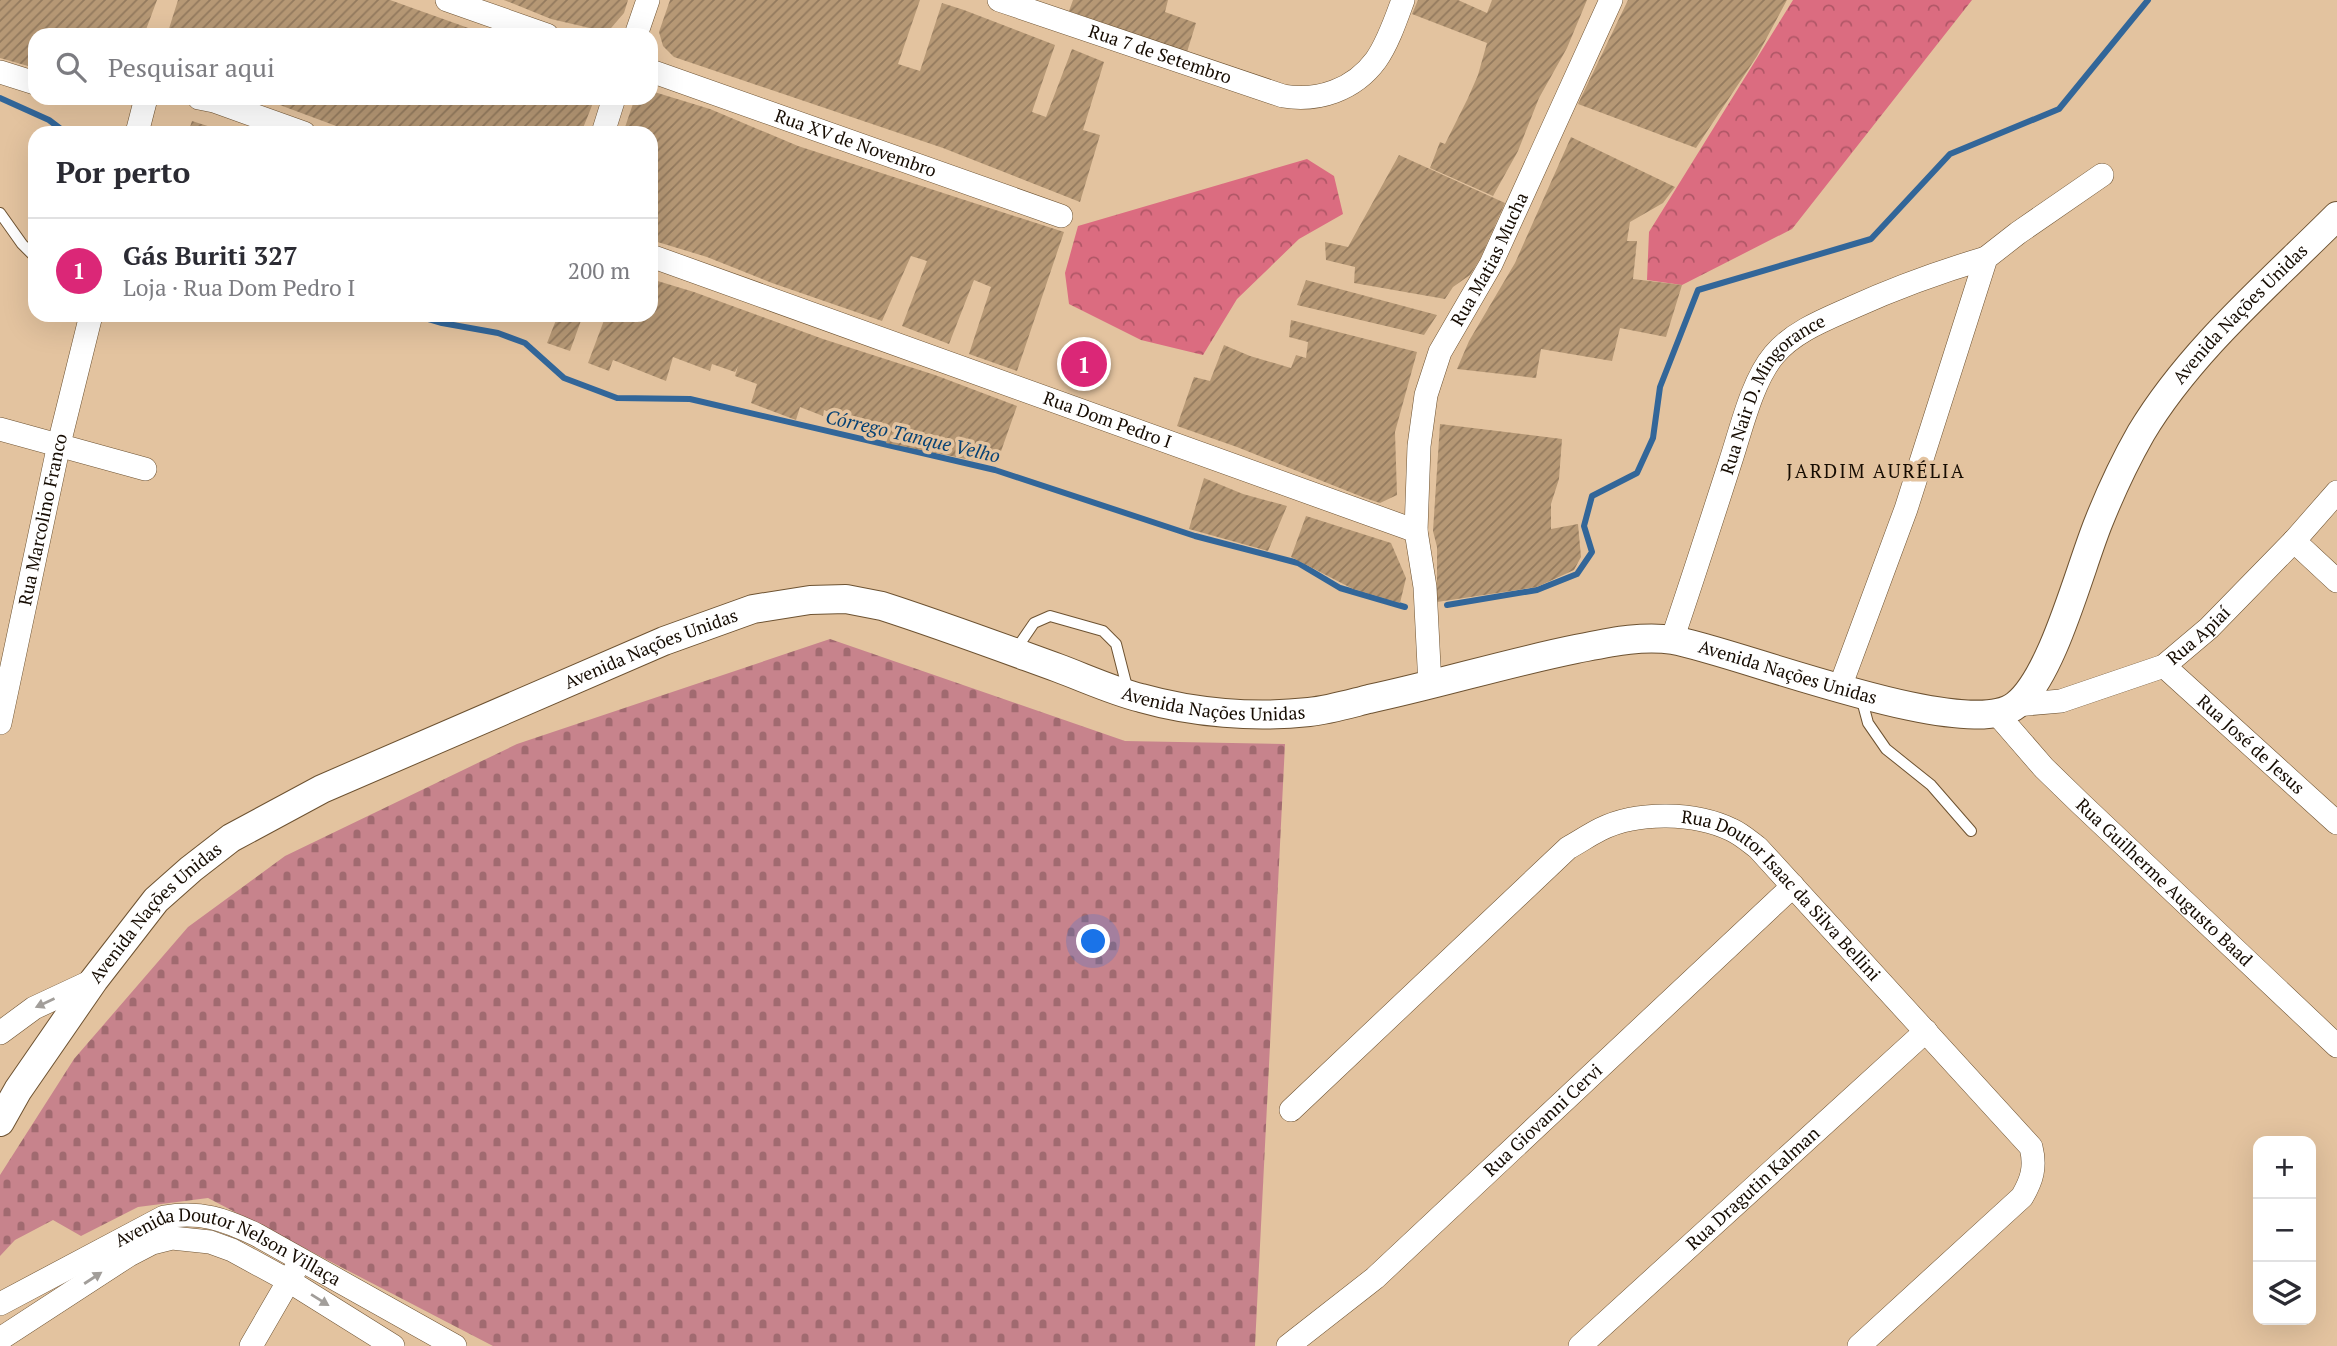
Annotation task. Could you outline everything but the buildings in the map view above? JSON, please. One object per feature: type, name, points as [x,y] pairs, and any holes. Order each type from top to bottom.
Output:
[{"type":"street","points":[[447,0],[527,28]]},
{"type":"street","points":[[638,28],[648,0]]},
{"type":"street","name":"Rua 7 de Setembro","points":[[999,0],[1044,8],[1283,96],[1301,99],[1324,96],[1349,85],[1364,74],[1377,59],[1404,0]]},
{"type":"street","name":"Rua Matias Mucha","points":[[1416,531],[1419,446],[1426,394],[1440,352],[1491,264],[1611,0]]},
{"type":"street","points":[[0,72],[28,81]]},
{"type":"street","name":"Rua XV de Novembro","points":[[658,73],[1062,216]]},
{"type":"street","points":[[139,126],[144,105]]},
{"type":"street","points":[[225,105],[284,126]]},
{"type":"street","points":[[605,126],[612,105]]},
{"type":"street","points":[[1850,691],[1986,258],[2102,175]]},
{"type":"street","name":"Avenida Nações Unidas","points":[[0,1122],[18,1090],[94,980],[156,900],[231,838],[321,789],[677,636],[753,610],[810,600],[846,600],[882,606],[1140,698],[1233,713],[1312,712],[1430,686],[1548,655],[1644,639],[1672,640],[1767,665],[1850,691],[1947,713],[2007,710],[2038,679],[2055,643],[2100,518],[2142,431],[2213,339],[2337,216]]},
{"type":"street","name":"Rua Nair D. Mingorance","points":[[1672,640],[1742,424],[1760,377],[1774,354],[1799,333],[1836,314],[1893,289],[1986,258]]},
{"type":"street","name":"Rua Dom Pedro I","points":[[658,259],[1416,531]]},
{"type":"street","name":"Rua Marcolino Franco","points":[[0,723],[59,444],[89,322]]},
{"type":"street","points":[[0,429],[145,469]]},
{"type":"street","name":"Rua Apiaí","points":[[2007,710],[2061,701],[2164,666],[2209,628],[2294,541],[2337,492]]},
{"type":"street","points":[[1416,531],[1425,587],[1430,686]]},
{"type":"street","points":[[2294,541],[2337,581]]},
{"type":"street","name":"Rua José de Jesus","points":[[2164,666],[2337,823]]},
{"type":"street","name":"Rua Guilherme Augusto Baad","points":[[2007,710],[2036,759],[2337,1046]]},
{"type":"street","name":"Rua Doutor Isaac da Silva Bellini","points":[[1290,1110],[1568,848],[1602,828],[1630,819],[1670,817],[1708,821],[1734,831],[1759,848],[2031,1147],[2034,1173],[2022,1197],[1859,1346]]},
{"type":"street","name":"Rua Giovanni Cervi","points":[[1288,1346],[1375,1278],[1793,886]]},
{"type":"street","points":[[0,1033],[34,1008],[94,980]]},
{"type":"street","name":"Rua Dragutin Kalman","points":[[1580,1346],[1926,1031]]},
{"type":"street","name":"Avenida Doutor Nelson Villaça","points":[[0,1304],[164,1217],[204,1215],[233,1224],[302,1258],[455,1346]]},
{"type":"street","name":"Avenida Doutor Nelson Villaça","points":[[0,1339],[129,1255],[152,1243],[172,1238],[210,1242],[232,1250],[289,1281],[393,1346]]},
{"type":"street","points":[[251,1346],[302,1258]]},
{"type":"lane","points":[[0,213],[28,250]]},
{"type":"lane","points":[[1015,652],[1034,623],[1050,616],[1103,631],[1116,644],[1128,694]]},
{"type":"lane","points":[[1850,691],[1881,743],[1931,785],[1971,831]]},
{"type":"green space","points":[[1793,0],[1972,0],[1792,229],[1682,285],[1647,280],[1649,232]]},
{"type":"green space","points":[[1307,159],[1334,176],[1343,214],[1299,239],[1237,299],[1203,355],[1141,340],[1069,304],[1065,273],[1078,226]]},
{"type":"green space","points":[[830,639],[1125,741],[1285,744],[1255,1346],[493,1346],[208,1198],[138,1207],[81,1236],[53,1220],[15,1240],[0,1256],[0,1175],[74,1059],[188,927],[285,856],[517,744]]},
{"type":"waterway","name":"Córrego Tanque Velho","points":[[1447,605],[1537,590],[1577,574],[1592,552],[1584,526],[1592,496],[1637,473],[1653,438],[1660,387],[1698,290],[1871,239],[1950,154],[2059,109],[2148,0]]},
{"type":"waterway","name":"Córrego Tanque Velho","points":[[0,98],[57,126]]},
{"type":"waterway","name":"Córrego Tanque Velho","points":[[439,322],[498,333],[525,343],[564,378],[617,398],[690,399],[995,470],[1195,536],[1298,563],[1340,588],[1405,607]]},
{"type":"place","name":"Gás Buriti 327","points":[[1084,364]]},
{"type":"district","name":"JARDIM AURÉLIA","points":[[1876,471]]}]
